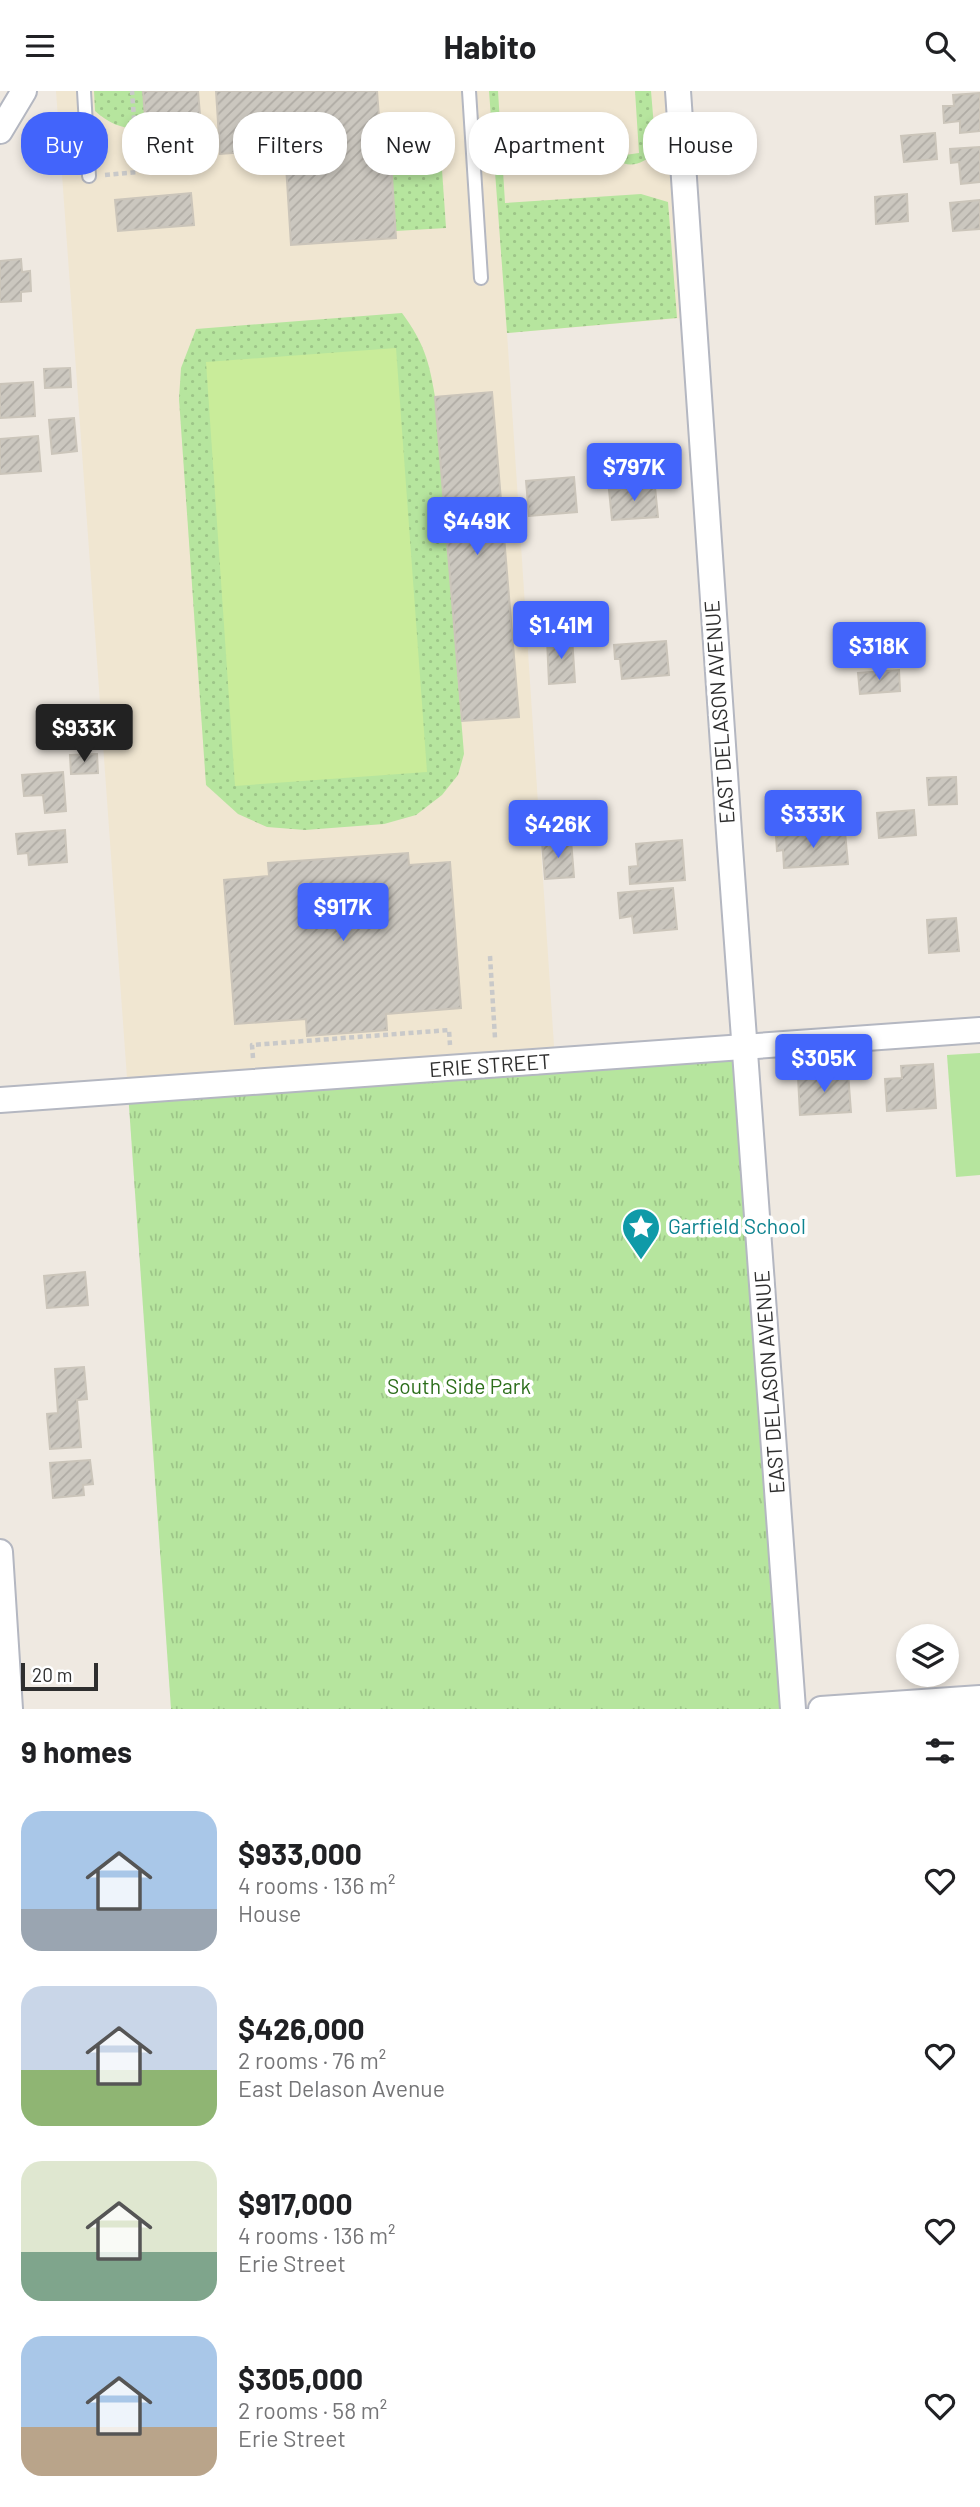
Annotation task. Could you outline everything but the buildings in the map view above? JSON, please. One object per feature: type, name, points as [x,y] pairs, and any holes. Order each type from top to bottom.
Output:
[{"type":"street","points":[[0,131],[24,91]]},
{"type":"street","name":"EAST DELASON AVENUE","points":[[678,91],[793,1709]]},
{"type":"street","name":"ERIE STREET","points":[[0,1100],[980,1030]]},
{"type":"street","points":[[0,1552],[10,1709]]},
{"type":"street","points":[[821,1709],[980,1698]]},
{"type":"lane","points":[[84,91],[89,176]]},
{"type":"lane","points":[[469,91],[481,278]]},
{"type":"path","points":[[89,176],[138,173],[132,91]]},
{"type":"path","points":[[490,956],[495,1038]]},
{"type":"shaded area","points":[[56,91],[678,91],[679,112],[643,112],[643,175],[684,175],[693,317],[507,333],[555,1061],[128,1092],[62,175],[108,175],[108,112],[58,112]]},
{"type":"green space","points":[[94,91],[143,91],[145,112],[122,112],[122,126],[108,120],[108,112],[95,111]]},
{"type":"green space","points":[[489,91],[498,91],[499,112],[491,112]]},
{"type":"green space","points":[[635,91],[651,91],[653,112],[643,112],[643,161],[629,164],[629,154],[639,153]]},
{"type":"green space","points":[[392,175],[442,175],[446,228],[396,231]]},
{"type":"green space","points":[[495,175],[503,175],[505,203],[641,194],[668,202],[677,318],[507,333]]},
{"type":"green space","points":[[402,313],[416,334],[424,353],[435,397],[464,754],[458,775],[442,795],[416,815],[384,824],[305,830],[267,827],[238,814],[206,785],[179,399],[181,368],[196,329]]},
{"type":"green space","points":[[396,348],[427,772],[235,786],[206,362]]},
{"type":"green space","name":"South Side Park","points":[[745,1048],[793,1709],[171,1709],[128,1092]]},
{"type":"green space","points":[[980,1053],[980,1175],[956,1177],[947,1055]]},
{"type":"place","name":"Garfield School","points":[[641,1261]]}]
